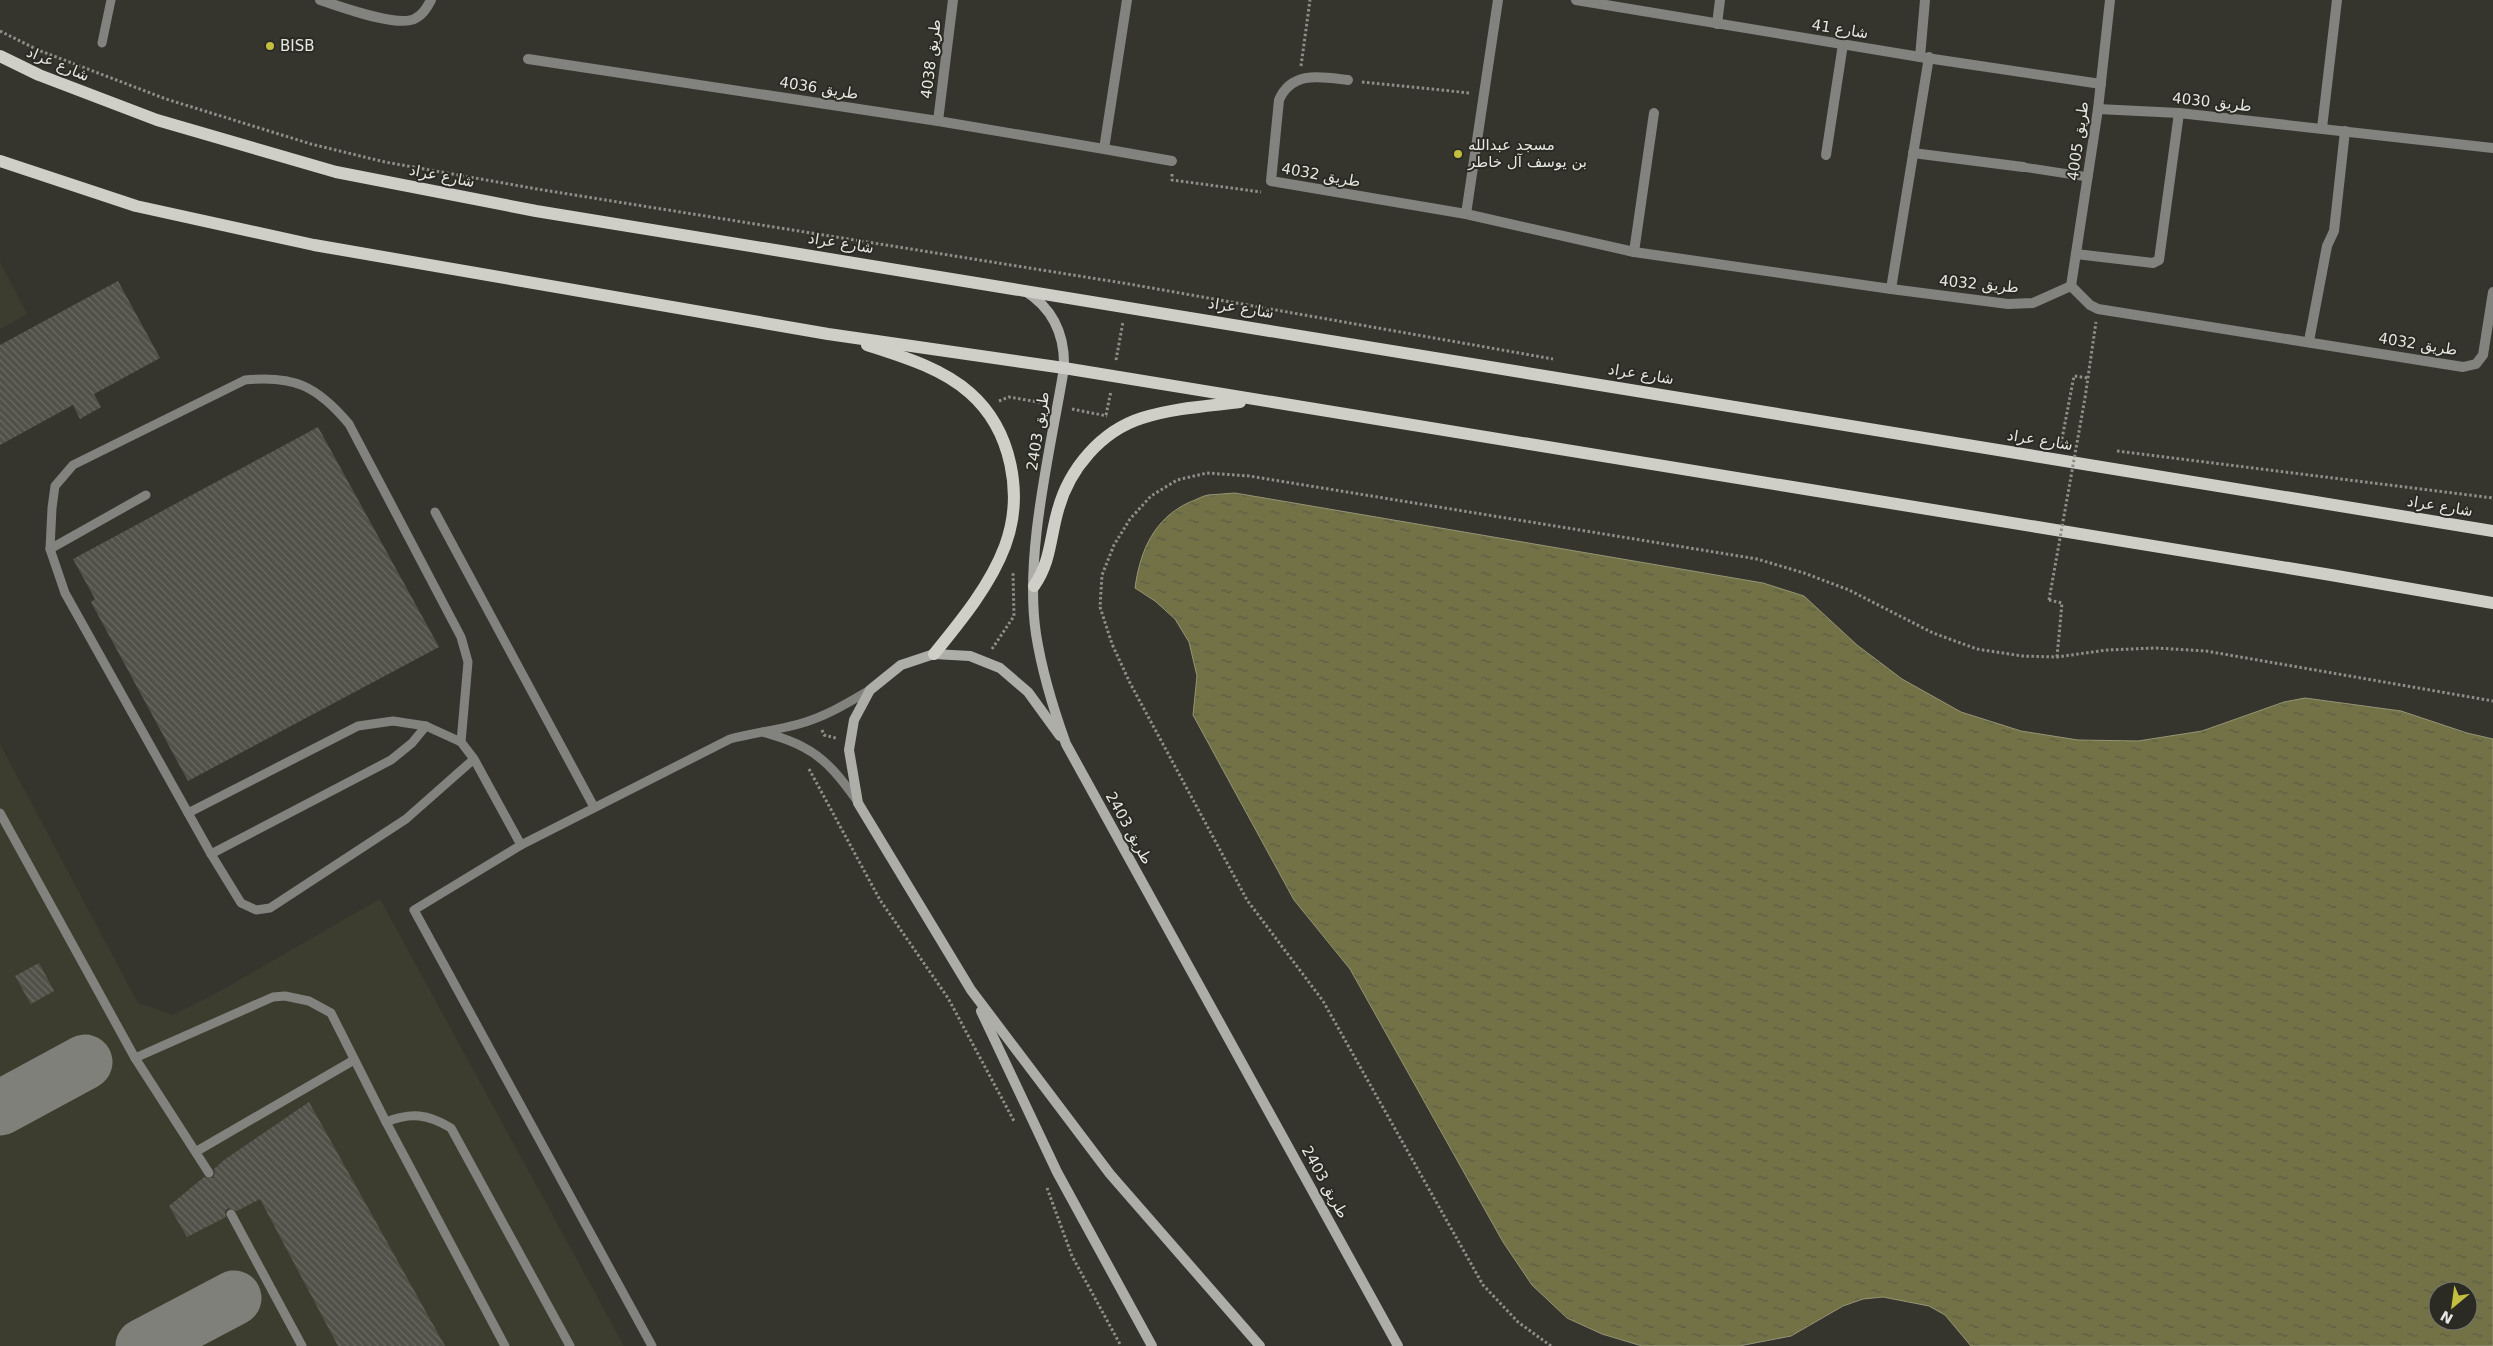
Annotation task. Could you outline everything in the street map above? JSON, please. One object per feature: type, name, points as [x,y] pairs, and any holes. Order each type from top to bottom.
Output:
[{"type":"main road","name":"شارع عراد","points":[[0,56],[39,75],[157,120],[336,172],[536,211],[1020,288],[2493,531]]},
{"type":"main road","points":[[0,161],[136,206],[314,245],[828,334],[1064,368],[2331,574],[2493,603]]},
{"type":"main road","name":"طريق 2403","points":[[1020,288],[1046,308],[1055,321],[1064,352],[1064,368],[1038,524],[1034,586],[1036,632],[1047,688],[1066,744],[1398,1346]]},
{"type":"main road","points":[[828,334],[902,356],[940,373],[969,392],[984,409],[1004,443],[1010,461],[1015,490],[1013,519],[1005,547],[984,585],[934,654]]},
{"type":"main road","points":[[1034,586],[1047,564],[1058,510],[1068,483],[1087,454],[1114,430],[1142,418],[1252,400]]},
{"type":"main road","points":[[2477,528],[2493,527]]},
{"type":"main road","points":[[1066,744],[1028,692],[1000,668],[970,656],[934,654],[901,665],[870,690],[854,720],[849,750],[858,803],[971,990],[1057,1172],[1152,1346]]},
{"type":"main road","points":[[971,990],[1110,1174],[1260,1346]]},
{"type":"street","points":[[320,0],[378,16],[407,21],[416,19],[431,0]]},
{"type":"street","name":"طريق 4038","points":[[938,121],[953,0]]},
{"type":"street","points":[[1104,149],[1127,0]]},
{"type":"street","points":[[1466,214],[1498,0]]},
{"type":"street","name":"شارع 41","points":[[1576,0],[1627,4],[1716,24],[2101,84]]},
{"type":"street","points":[[1716,24],[1720,0]]},
{"type":"street","points":[[1891,289],[1913,153],[1924,57],[1926,0]]},
{"type":"street","name":"طريق 4005","points":[[2071,286],[2098,109],[2110,0]]},
{"type":"street","points":[[2322,128],[2337,0]]},
{"type":"street","points":[[1826,155],[1843,44]]},
{"type":"street","name":"طريق 4036","points":[[528,59],[938,121],[1172,161]]},
{"type":"street","points":[[1299,79],[1310,76],[1348,80]]},
{"type":"street","name":"طريق 4032","points":[[1299,79],[1289,85],[1279,100],[1271,181],[1466,214],[1634,252],[2008,304],[2033,303],[2071,286],[2090,305],[2098,309],[2310,341],[2463,367],[2476,364],[2483,355],[2493,292]]},
{"type":"street","name":"طريق 4030","points":[[2098,109],[2179,113],[2493,148]]},
{"type":"street","points":[[1634,252],[1654,113]]},
{"type":"street","points":[[2076,254],[2153,263],[2159,260],[2179,113]]},
{"type":"street","points":[[2310,341],[2327,246],[2334,231],[2345,131]]},
{"type":"street","points":[[1913,153],[2023,167]]},
{"type":"lane","points":[[102,43],[111,0]]},
{"type":"lane","points":[[2023,167],[2088,177]]},
{"type":"lane","points":[[461,742],[468,662],[461,637],[349,424],[332,404],[299,383],[270,378],[245,380],[73,465],[55,486],[50,549],[65,593],[211,854],[241,903],[256,910],[270,908],[406,819],[474,759]]},
{"type":"lane","points":[[50,549],[146,495]]},
{"type":"lane","points":[[435,512],[594,807]]},
{"type":"lane","points":[[652,1346],[414,910],[521,845],[730,739],[760,731],[800,724],[818,717],[870,690]]},
{"type":"lane","points":[[188,813],[358,726],[393,721],[426,726],[461,742],[474,759],[521,845]]},
{"type":"lane","points":[[211,854],[391,760],[412,743],[426,726]]},
{"type":"lane","points":[[760,731],[793,742],[813,752],[838,775],[858,803]]},
{"type":"lane","points":[[0,813],[135,1058],[197,1151],[209,1173]]},
{"type":"lane","points":[[135,1058],[273,997],[285,996],[309,1001],[331,1013],[386,1122],[505,1346]]},
{"type":"lane","points":[[197,1151],[354,1060]]},
{"type":"lane","points":[[386,1122],[402,1116],[419,1114],[436,1119],[451,1128],[570,1346]]},
{"type":"lane","points":[[231,1214],[302,1346]]},
{"type":"path","points":[[1299,79],[1310,0]]},
{"type":"path","points":[[0,31],[38,50],[166,99],[311,144],[384,162],[537,189],[1130,284],[1554,359]]},
{"type":"path","points":[[1348,80],[1484,94]]},
{"type":"path","points":[[1172,161],[1172,180],[1270,194],[1271,181]]},
{"type":"path","points":[[1106,415],[1130,284]]},
{"type":"path","points":[[2058,657],[2062,602],[2049,600],[2085,398],[2098,309]]},
{"type":"path","points":[[2061,444],[2074,376],[2088,378]]},
{"type":"path","points":[[2052,442],[2081,446]]},
{"type":"path","points":[[2110,450],[2493,498]]},
{"type":"path","points":[[1551,1346],[1518,1322],[1483,1284],[1323,1001],[1247,900],[1130,683],[1112,644],[1100,607],[1102,575],[1114,546],[1130,519],[1151,496],[1177,480],[1207,473],[1249,476],[1757,559],[1804,573],[1849,590],[1933,633],[1977,648],[2022,656],[2058,657],[2107,650],[2156,648],[2206,651],[2493,701]]},
{"type":"path","points":[[984,662],[1014,616],[1012,569],[1005,547]]},
{"type":"path","points":[[818,717],[824,735],[850,742]]},
{"type":"path","points":[[793,742],[880,900],[948,998],[1014,1122]]},
{"type":"path","points":[[1045,1184],[1072,1256],[1121,1346]]},
{"type":"shaded area","points":[[0,262],[27,314],[0,329]]},
{"type":"shaded area","points":[[0,744],[138,1003],[173,1015],[213,995],[380,899],[624,1346],[0,1346]]},
{"type":"water","points":[[1235,493],[1763,583],[1804,596],[1857,645],[1902,679],[1961,712],[2021,731],[2078,740],[2138,741],[2202,731],[2284,702],[2305,698],[2401,711],[2467,733],[2493,739],[2493,1346],[1971,1346],[1945,1315],[1929,1306],[1883,1297],[1863,1299],[1843,1306],[1791,1336],[1739,1346],[1642,1346],[1602,1334],[1567,1318],[1532,1285],[1503,1242],[1350,969],[1294,900],[1193,715],[1197,676],[1189,642],[1175,619],[1155,601],[1135,588],[1137,574],[1145,549],[1158,526],[1178,509],[1208,495]]},
{"type":"building","points":[[118,281],[160,358],[94,394],[101,407],[80,419],[73,405],[0,445],[0,345]]},
{"type":"building","points":[[318,427],[439,647],[188,781],[91,602],[95,599],[73,559]]},
{"type":"building","points":[[39,963],[54,991],[31,1004],[15,976]]},
{"type":"building","points":[[309,1102],[445,1346],[338,1346],[260,1199],[237,1211],[228,1208],[225,1211],[226,1217],[187,1237],[169,1206],[204,1177],[213,1178],[214,1169],[224,1160]]},
{"type":"taxiway","points":[[0,1108],[85,1062]]},
{"type":"taxiway","points":[[143,1346],[234,1298]]},
{"type":"place","name":"BISB","points":[[270,46]]},
{"type":"place","name":"مسجد عبدالله بن يوسف آل خاطر","points":[[1458,154]]}]
